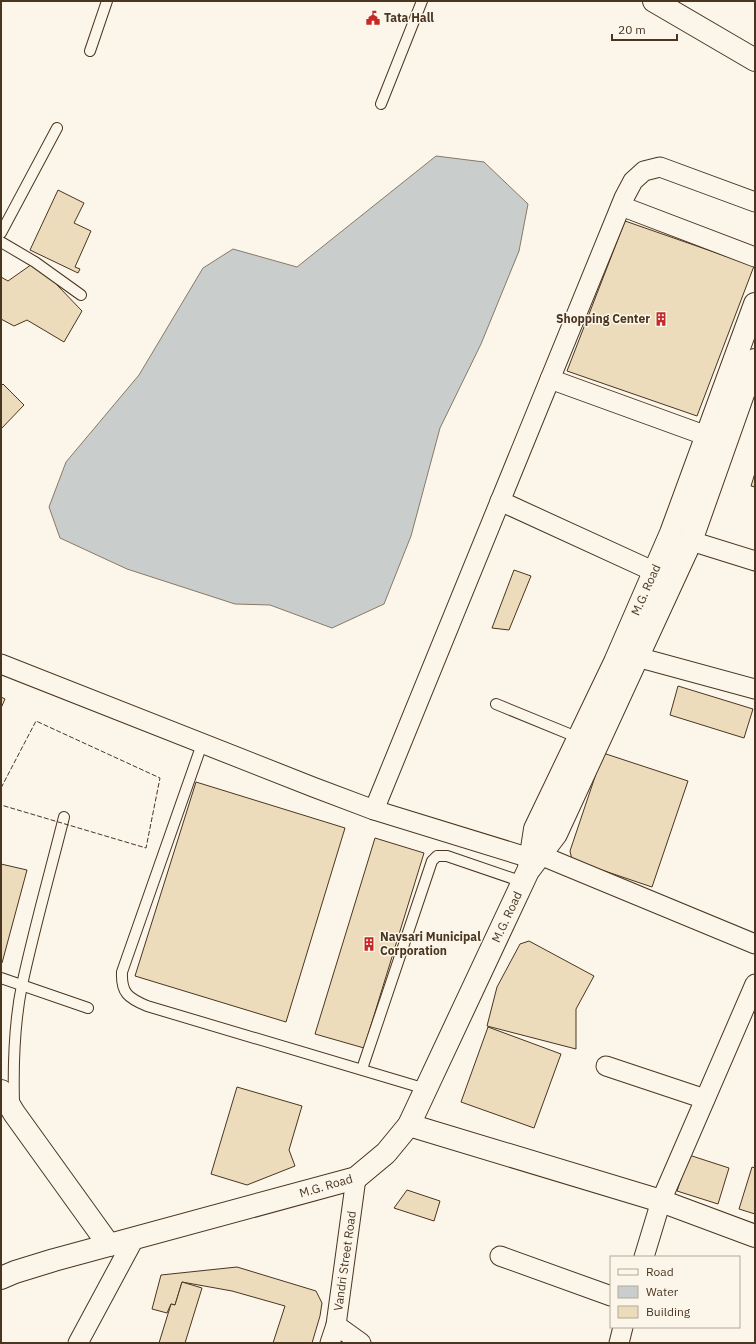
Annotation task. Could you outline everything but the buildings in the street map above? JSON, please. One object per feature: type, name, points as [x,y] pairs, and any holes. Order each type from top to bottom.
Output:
[{"type":"main road","points":[[654,1],[755,60]]},
{"type":"main road","points":[[682,1],[755,44]]},
{"type":"main road","name":"M.G. Road","points":[[530,867],[535,829],[615,662],[655,572],[671,533],[755,304]]},
{"type":"main road","name":"M.G. Road","points":[[6,1274],[135,1237],[356,1178],[386,1153],[409,1125],[530,867],[556,834],[691,541],[755,360]]},
{"type":"main road","points":[[1,1090],[14,1113],[110,1244]]},
{"type":"main road","points":[[409,1125],[661,1201],[755,1236]]},
{"type":"street","points":[[374,810],[621,206],[633,181],[644,170],[660,167],[755,202]]},
{"type":"street","points":[[621,206],[755,257]]},
{"type":"street","points":[[550,379],[707,436]]},
{"type":"street","points":[[500,501],[655,572]]},
{"type":"street","points":[[691,541],[755,561]]},
{"type":"street","points":[[638,657],[755,689]]},
{"type":"street","points":[[1,664],[244,761],[374,810],[530,867],[755,944]]},
{"type":"street","points":[[644,1256],[661,1201],[755,984]]},
{"type":"street","points":[[606,1066],[705,1099]]},
{"type":"street","name":"Vandri Street Road","points":[[330,1343],[336,1325],[356,1178]]},
{"type":"street","points":[[78,1343],[135,1237]]},
{"type":"street","points":[[500,1256],[610,1296]]},
{"type":"street","points":[[336,1325],[361,1343]]},
{"type":"street","points":[[619,1343],[623,1328]]},
{"type":"lane","points":[[90,51],[107,1]]},
{"type":"lane","points":[[381,104],[422,1]]},
{"type":"lane","points":[[1,233],[57,128]]},
{"type":"lane","points":[[1,242],[35,262],[80,295]]},
{"type":"lane","points":[[496,704],[579,738]]},
{"type":"lane","points":[[202,744],[122,972],[121,983],[125,993],[134,1000],[147,1006],[426,1088]]},
{"type":"lane","points":[[14,1113],[13,1062],[16,1023],[22,986],[64,817]]},
{"type":"lane","points":[[362,1070],[432,861],[437,856],[447,856],[530,867]]},
{"type":"lane","points":[[1,978],[88,1008]]},
{"type":"water","points":[[436,156],[484,162],[528,204],[519,251],[481,344],[440,428],[411,536],[384,604],[332,628],[270,605],[235,604],[127,569],[60,538],[49,507],[66,462],[139,375],[203,268],[233,249],[297,267]]},
{"type":"fence","points":[[1,788],[36,721],[160,778],[146,848],[1,805]]},
{"type":"place","name":"Tata Hall","points":[[373,18]]},
{"type":"place","name":"Shopping Center","points":[[661,319]]},
{"type":"place","name":"Navsari Municipal Corporation","points":[[369,944]]}]
